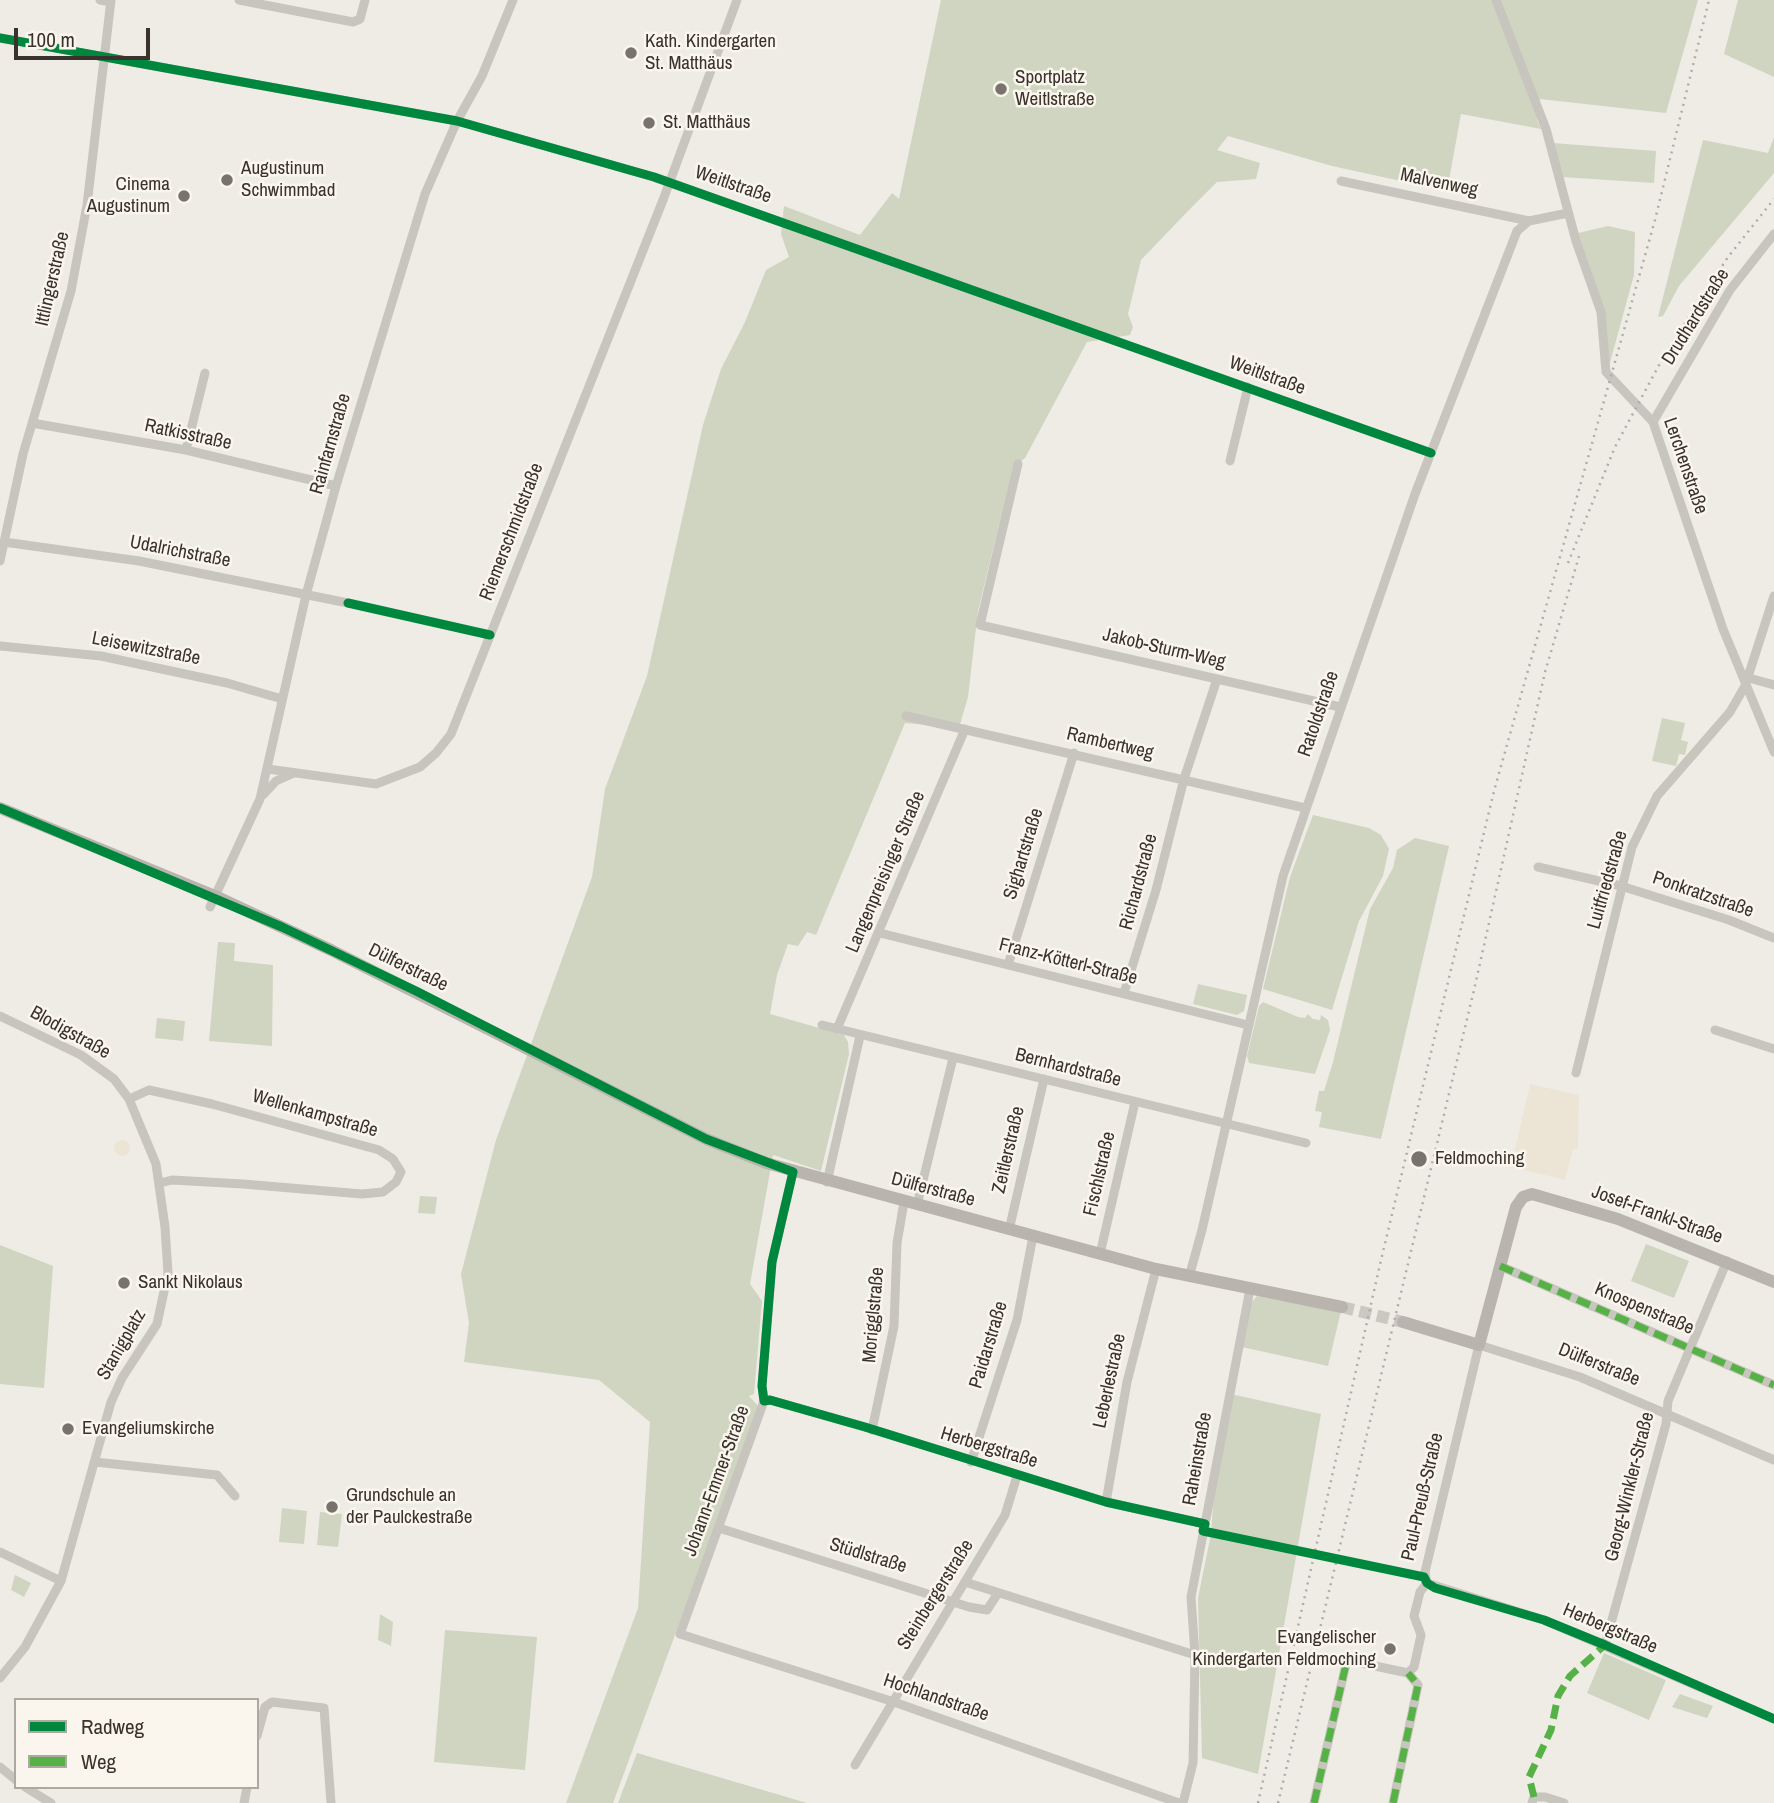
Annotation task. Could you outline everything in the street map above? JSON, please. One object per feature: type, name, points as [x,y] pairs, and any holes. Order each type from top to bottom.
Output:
[{"type":"main road","name":"Dülferstraße","points":[[0,808],[416,991],[706,1139],[793,1172],[1156,1269],[1342,1307]]},
{"type":"main road","name":"Josef-Frankl-Straße","points":[[1523,1197],[1532,1194],[1557,1199],[1727,1261],[1774,1282]]},
{"type":"main road","name":"Paul-Preuß-Straße","points":[[1479,1345],[1516,1207],[1523,1197]]},
{"type":"main road","name":"Dülferstraße","points":[[1403,1322],[1479,1345]]},
{"type":"street","points":[[100,0],[111,1]]},
{"type":"street","points":[[239,0],[353,22],[359,19],[365,0]]},
{"type":"street","name":"Rainfarnstraße","points":[[212,902],[260,799],[306,596],[336,486],[425,194],[457,121],[482,76],[513,0]]},
{"type":"street","name":"Riemerschmidstraße","points":[[268,769],[376,784],[420,767],[436,753],[450,734],[670,181],[737,0]]},
{"type":"street","name":"Lerchenstraße","points":[[1496,0],[1546,129],[1567,213],[1601,312],[1605,372],[1653,422],[1723,629],[1774,752]]},
{"type":"street","name":"Ittlingerstraße","points":[[0,561],[32,423],[72,287],[87,205],[111,1]]},
{"type":"street","name":"Weitlstraße","points":[[0,38],[457,121],[670,181],[1431,453]]},
{"type":"street","name":"Malvenweg","points":[[1341,181],[1529,221]]},
{"type":"street","points":[[1529,221],[1567,213]]},
{"type":"street","name":"Ratoldstraße","points":[[1189,1277],[1283,876],[1431,453],[1512,240],[1517,231],[1529,221]]},
{"type":"street","name":"Drudhardstraße","points":[[1653,422],[1730,290],[1774,234]]},
{"type":"street","points":[[186,450],[205,373]]},
{"type":"street","name":"Weitlstraße","points":[[1230,461],[1248,387]]},
{"type":"street","name":"Ratkisstraße","points":[[32,423],[186,450],[336,486]]},
{"type":"street","name":"Jakob-Sturm-Weg","points":[[1018,464],[980,625],[1340,707]]},
{"type":"street","name":"Udalrichstraße","points":[[4,542],[139,561],[348,603]]},
{"type":"street","name":"Luitfriedstraße","points":[[1576,1073],[1632,847],[1657,796],[1730,712],[1747,682],[1774,596]]},
{"type":"street","name":"Leisewitzstraße","points":[[0,646],[51,650],[137,663],[282,699]]},
{"type":"street","name":"Richardstraße","points":[[1124,993],[1156,890],[1184,779],[1217,680]]},
{"type":"street","points":[[1747,682],[1774,685]]},
{"type":"street","name":"Rambertweg","points":[[906,716],[1305,808]]},
{"type":"street","name":"Langenpreisinger Straße","points":[[837,1029],[965,729]]},
{"type":"street","name":"Sighartstraße","points":[[1008,965],[1074,753]]},
{"type":"street","points":[[260,799],[276,781],[296,772]]},
{"type":"street","name":"Ponkratzstraße","points":[[1538,867],[1621,886],[1729,920],[1774,939]]},
{"type":"street","name":"Franz-Kötterl-Straße","points":[[880,933],[1248,1025]]},
{"type":"street","name":"Blodigstraße","points":[[0,1016],[80,1055],[114,1079],[129,1099],[146,1135],[160,1183],[166,1245]]},
{"type":"street","name":"Bernhardstraße","points":[[822,1025],[1306,1143]]},
{"type":"street","points":[[1715,1030],[1774,1049]]},
{"type":"street","points":[[827,1182],[860,1036]]},
{"type":"street","points":[[917,1205],[953,1058]]},
{"type":"street","name":"Zeitlerstraße","points":[[1009,1230],[1044,1079]]},
{"type":"street","name":"Wellenkampstraße","points":[[129,1099],[149,1090],[192,1098],[379,1150],[393,1159],[401,1172],[397,1182],[383,1192],[362,1195],[216,1182],[172,1180],[160,1183]]},
{"type":"street","name":"Fischlstraße","points":[[1100,1254],[1135,1102]]},
{"type":"street","name":"Johann-Emmer-Straße","points":[[680,1634],[764,1401],[762,1386],[772,1262],[793,1172]]},
{"type":"street","name":"Morigglstraße","points":[[872,1430],[894,1326],[897,1243],[904,1202]]},
{"type":"street","name":"Paidarstraße","points":[[971,1462],[1017,1320],[1033,1236]]},
{"type":"street","name":"Stanigplatz","points":[[0,1678],[25,1647],[61,1581],[117,1387],[148,1342],[160,1315],[167,1287],[166,1245]]},
{"type":"street","name":"Georg-Winkler-Straße","points":[[1605,1645],[1632,1553],[1667,1413],[1690,1348],[1727,1261]]},
{"type":"street","name":"Knospenstraße","points":[[1500,1266],[1774,1385]]},
{"type":"street","name":"Leberlestraße","points":[[1106,1502],[1127,1382],[1156,1269]]},
{"type":"street","name":"Raheinstraße","points":[[1181,1803],[1193,1763],[1195,1656],[1191,1597],[1250,1289]]},
{"type":"street","name":"Dülferstraße","points":[[1479,1345],[1545,1364],[1774,1460]]},
{"type":"street","name":"Paul-Preuß-Straße","points":[[1408,1673],[1414,1667],[1421,1634],[1414,1616],[1420,1592],[1427,1583],[1425,1573],[1479,1345]]},
{"type":"street","name":"Herbergstraße","points":[[764,1401],[770,1400],[872,1430],[1106,1502],[1205,1524]]},
{"type":"street","points":[[95,1462],[217,1475],[228,1484],[235,1496]]},
{"type":"street","name":"Steinbergerstraße","points":[[855,1765],[1005,1516],[1017,1476]]},
{"type":"street","name":"Stüdlstraße","points":[[719,1528],[987,1610],[998,1593]]},
{"type":"street","points":[[0,1552],[61,1581]]},
{"type":"street","points":[[965,1582],[1195,1656]]},
{"type":"street","name":"Herbergstraße","points":[[1427,1583],[1544,1620],[1774,1719]]},
{"type":"street","name":"Hochlandstraße","points":[[680,1634],[894,1702],[1181,1803]]},
{"type":"street","points":[[1314,1803],[1347,1660],[1408,1673],[1418,1685],[1393,1803]]},
{"type":"street","points":[[259,1729],[265,1707],[272,1702],[324,1708],[331,1803]]},
{"type":"street","points":[[0,1767],[14,1778]]},
{"type":"street","points":[[28,1789],[51,1803]]},
{"type":"street","points":[[1532,1803],[1534,1797],[1545,1797],[1564,1803]]},
{"type":"green space","points":[[941,0],[1698,0],[1666,113],[1540,99],[1537,120],[1541,129],[1461,114],[1447,191],[1332,166],[1228,136],[1217,150],[1260,163],[1256,179],[1217,182],[1141,260],[1128,314],[1133,327],[1130,335],[1087,342],[1025,458],[1013,467],[978,611],[968,697],[959,728],[905,723],[816,935],[807,932],[798,946],[788,944],[777,975],[770,1014],[844,1035],[848,1042],[849,1054],[821,1171],[773,1155],[750,1284],[762,1301],[754,1394],[749,1396],[759,1407],[613,1803],[566,1803],[638,1608],[650,1422],[599,1380],[464,1362],[469,1323],[461,1274],[496,1140],[592,877],[605,789],[647,676],[703,425],[721,369],[745,322],[766,270],[789,257],[781,234],[784,206],[860,235],[892,193],[899,199]]},
{"type":"green space","points":[[1738,0],[1774,0],[1774,77],[1724,54]]},
{"type":"green space","points":[[1774,137],[1774,173],[1679,286],[1663,316],[1658,317],[1703,140],[1768,153]]},
{"type":"green space","points":[[1553,143],[1656,151],[1654,183],[1562,177]]},
{"type":"green space","points":[[1608,226],[1635,232],[1634,275],[1608,370],[1602,317],[1574,234]]},
{"type":"green space","points":[[1662,718],[1685,723],[1681,740],[1688,742],[1685,755],[1679,754],[1676,766],[1652,761]]},
{"type":"green space","points":[[1313,815],[1369,828],[1381,835],[1389,849],[1383,876],[1359,921],[1332,1010],[1263,989],[1290,877]]},
{"type":"green space","points":[[1415,838],[1449,846],[1381,1139],[1319,1127],[1322,1112],[1315,1111],[1319,1091],[1324,1091],[1333,1062],[1370,909],[1393,868],[1397,850]]},
{"type":"green space","points":[[218,942],[235,943],[234,961],[273,965],[272,1046],[209,1041]]},
{"type":"green space","points":[[1198,984],[1247,995],[1244,1011],[1237,1015],[1193,1004]]},
{"type":"green space","points":[[1263,1002],[1298,1017],[1305,1018],[1308,1014],[1313,1019],[1320,1020],[1321,1015],[1328,1020],[1330,1030],[1315,1074],[1249,1063],[1247,1056],[1259,1006]]},
{"type":"green space","points":[[157,1018],[185,1021],[183,1041],[155,1038]]},
{"type":"green space","points":[[420,1196],[437,1197],[435,1214],[418,1213]]},
{"type":"green space","points":[[1646,1244],[1689,1261],[1674,1298],[1631,1281]]},
{"type":"green space","points":[[0,1245],[53,1266],[44,1388],[0,1384]]},
{"type":"green space","points":[[1257,1296],[1341,1311],[1328,1366],[1242,1347],[1250,1304]]},
{"type":"green space","points":[[1231,1394],[1321,1414],[1258,1774],[1202,1758],[1198,1598],[1211,1534],[1215,1478],[1231,1412]]},
{"type":"green space","points":[[282,1508],[307,1511],[304,1544],[279,1542]]},
{"type":"green space","points":[[320,1512],[342,1514],[338,1547],[317,1545]]},
{"type":"green space","points":[[15,1575],[31,1583],[24,1597],[11,1590]]},
{"type":"green space","points":[[380,1614],[393,1622],[391,1646],[378,1640]]},
{"type":"green space","points":[[445,1630],[537,1637],[525,1770],[434,1762]]},
{"type":"green space","points":[[1604,1653],[1666,1680],[1649,1720],[1587,1693]]},
{"type":"green space","points":[[1680,1694],[1713,1706],[1707,1718],[1672,1707]]},
{"type":"green space","points":[[637,1753],[807,1803],[618,1803]]},
{"type":"shaded area","points":[[1530,1084],[1579,1095],[1578,1149],[1573,1149],[1565,1180],[1511,1167]]},
{"type":"shaded area","points":[[122,1140],[130,1148],[122,1156],[114,1148]]},
{"type":"tunnel","points":[[1342,1307],[1403,1322]]},
{"type":"railway","points":[[1258,1803],[1381,1260],[1494,791],[1655,220],[1709,0]]},
{"type":"railway","points":[[1568,563],[1615,447],[1665,354],[1728,257],[1774,199]]},
{"type":"railway","points":[[1278,1803],[1474,990],[1545,672],[1580,553]]},
{"type":"marked path","points":[[1500,1266],[1774,1385]]},
{"type":"marked path","points":[[1534,1797],[1529,1777],[1551,1730],[1558,1696],[1570,1676],[1605,1645]]},
{"type":"marked path","points":[[1314,1803],[1347,1660]]},
{"type":"marked path","points":[[1393,1803],[1418,1685],[1408,1673]]},
{"type":"cycle path","points":[[0,38],[457,121],[654,177],[1431,453]]},
{"type":"cycle path","points":[[348,603],[490,635]]},
{"type":"cycle path","points":[[0,808],[282,927],[416,991],[706,1139],[793,1172],[772,1262],[762,1386],[764,1401],[770,1400],[865,1427],[1106,1502],[1205,1524],[1203,1531],[1424,1577],[1427,1583],[1435,1588],[1544,1620],[1774,1719]]},
{"type":"place","name":"Kath. Kindergarten St. Matthäus","points":[[631,53]]},
{"type":"place","name":"Sportplatz Weitlstraße","points":[[1001,89]]},
{"type":"place","name":"St. Matthäus","points":[[649,123]]},
{"type":"place","name":"Augustinum Schwimmbad","points":[[227,180]]},
{"type":"place","name":"Cinema Augustinum","points":[[184,196]]},
{"type":"place","name":"Feldmoching","points":[[1419,1159]]},
{"type":"place","name":"Sankt Nikolaus","points":[[124,1283]]},
{"type":"place","name":"Evangeliumskirche","points":[[68,1429]]},
{"type":"place","name":"Grundschule an der Paulckestraße","points":[[332,1507]]},
{"type":"place","name":"Evangelischer Kindergarten Feldmoching","points":[[1390,1649]]}]
